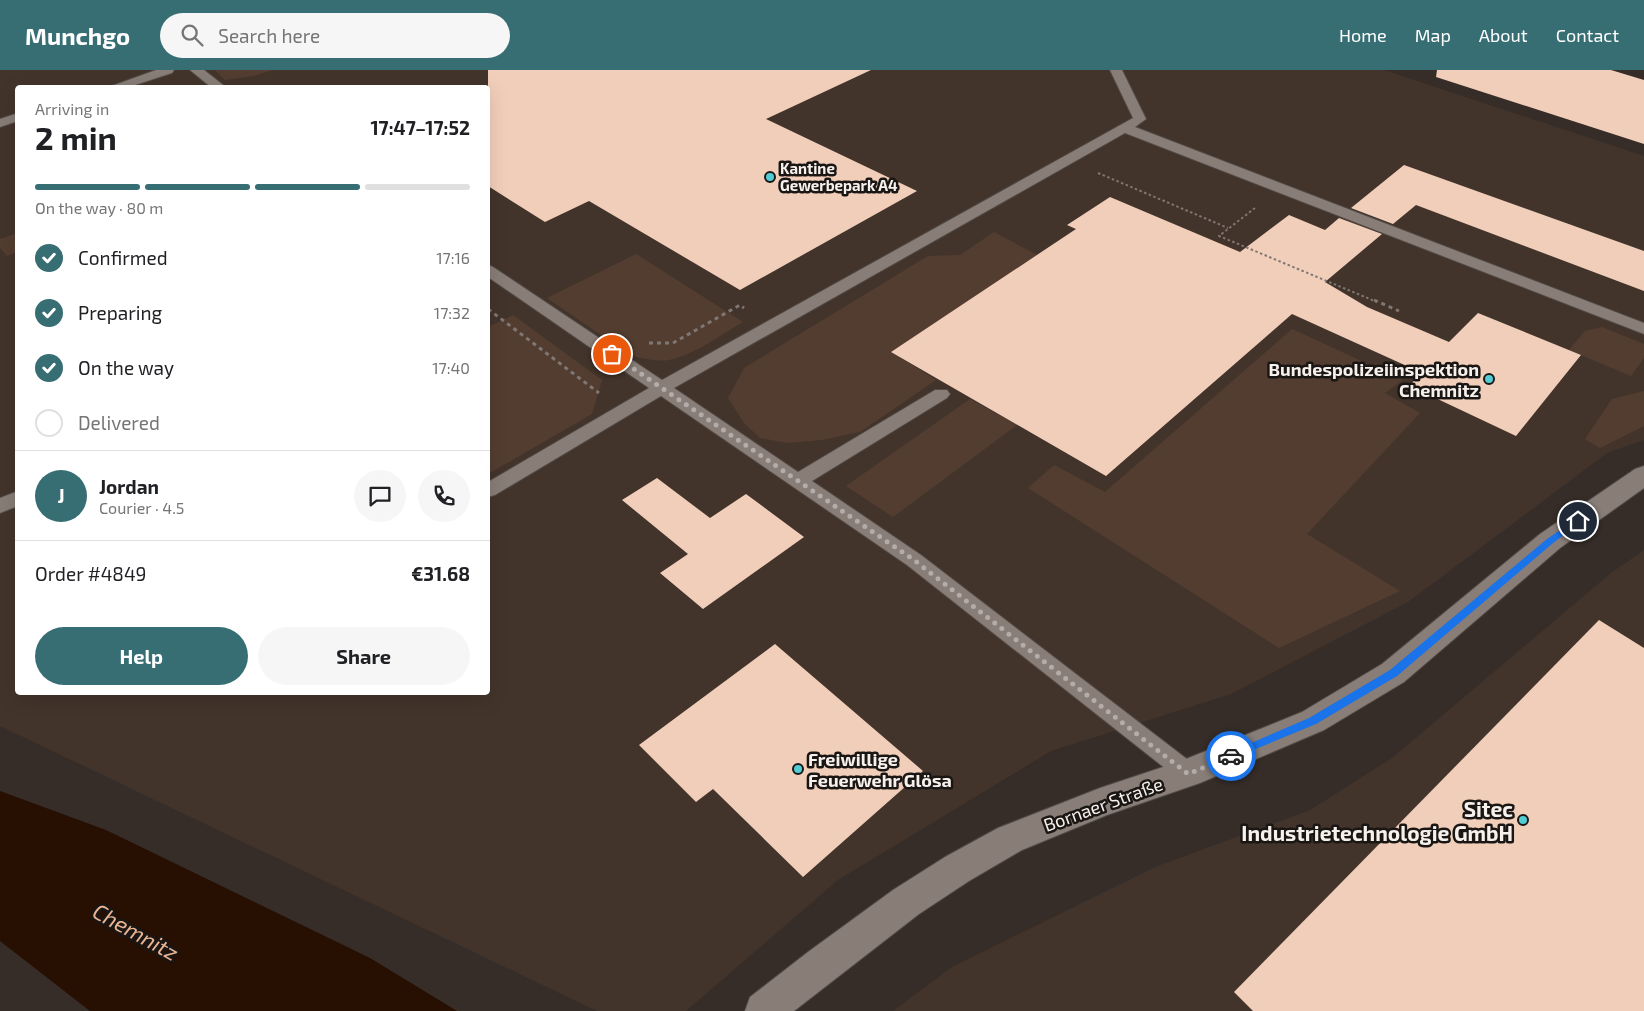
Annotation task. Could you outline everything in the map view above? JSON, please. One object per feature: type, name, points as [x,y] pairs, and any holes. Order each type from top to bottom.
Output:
[{"type":"main road","name":"Bornaer Straße","points":[[764,1011],[821,965],[906,902],[957,869],[1003,844],[1100,803],[1188,774],[1313,721],[1393,673],[1550,541],[1644,475]]},
{"type":"lane","points":[[121,85],[168,70]]},
{"type":"lane","points":[[196,70],[218,85]]},
{"type":"lane","points":[[490,489],[660,388],[1140,119],[1116,70]]},
{"type":"lane","points":[[0,122],[15,118]]},
{"type":"lane","points":[[1124,128],[1644,329]]},
{"type":"lane","points":[[490,271],[914,560],[1188,774]]},
{"type":"lane","points":[[798,481],[941,394]]},
{"type":"lane","points":[[0,506],[15,499]]},
{"type":"path","points":[[1067,160],[1229,228]]},
{"type":"path","points":[[1280,188],[1219,236],[1399,311]]},
{"type":"path","points":[[612,354],[630,342],[673,343],[740,305],[770,327]]},
{"type":"path","points":[[490,311],[622,410]]},
{"type":"shaded area","points":[[0,70],[1384,70],[1644,156],[1644,440],[1607,453],[1408,602],[1231,694],[1051,751],[838,880],[686,1011],[597,1011],[0,726]]},
{"type":"shaded area","points":[[215,70],[273,70],[254,76],[225,80]]},
{"type":"shaded area","points":[[994,232],[1037,255],[892,352],[936,380],[860,432],[822,440],[787,443],[760,438],[744,423],[728,398],[744,368],[928,256],[960,255]]},
{"type":"shaded area","points":[[15,234],[15,253],[7,256],[0,248],[0,239]]},
{"type":"shaded area","points":[[636,254],[743,322],[688,354],[669,360],[654,360],[630,355],[547,298]]},
{"type":"shaded area","points":[[513,315],[602,380],[592,414],[490,473],[490,326]]},
{"type":"shaded area","points":[[1602,327],[1644,344],[1644,358],[1631,376],[1569,350],[1585,331]]},
{"type":"shaded area","points":[[1292,329],[1403,380],[1385,393],[1420,413],[1307,534],[1400,591],[1279,648],[1028,488],[1054,465],[1105,492]]},
{"type":"shaded area","points":[[1644,391],[1644,426],[1600,448],[1585,439],[1612,399]]},
{"type":"shaded area","points":[[970,399],[1017,425],[893,517],[846,486]]},
{"type":"shaded area","points":[[1644,550],[1644,1011],[893,1011],[952,967],[1155,867],[1310,810],[1392,758],[1611,573]]},
{"type":"water","name":"Chemnitz","points":[[0,791],[106,830],[370,958],[457,1011],[90,1011],[0,941]]},
{"type":"building","points":[[488,70],[871,70],[766,119],[917,191],[740,290],[589,201],[545,222],[490,187],[490,85],[488,85]]},
{"type":"building","points":[[1437,70],[1611,70],[1644,80],[1644,144],[1436,77]]},
{"type":"building","points":[[1404,165],[1644,251],[1644,291],[1416,205],[1393,224],[1351,208]]},
{"type":"building","points":[[1110,197],[1240,252],[1289,215],[1325,230],[1339,218],[1382,234],[1325,282],[1367,307],[1449,342],[1478,313],[1581,355],[1516,436],[1410,386],[1420,372],[1292,314],[1106,476],[891,352],[1076,229],[1067,225]]},
{"type":"building","points":[[657,478],[710,518],[746,494],[804,537],[703,609],[660,573],[688,554],[622,500]]},
{"type":"building","name":"Sitec Industrietechnologie GmbH","points":[[1599,620],[1644,648],[1644,1011],[1253,1011],[1234,992]]},
{"type":"building","points":[[775,644],[923,771],[803,877],[713,789],[696,802],[639,745]]},
{"type":"way so far","points":[[612,354],[914,560],[1188,774],[1231,756]]},
{"type":"place","name":"Kantine Gewerbepark A4","points":[[770,177]]},
{"type":"place","name":"Bundespolizeiinspektion Chemnitz","points":[[1489,379]]},
{"type":"place","name":"Freiwillige Feuerwehr Glösa","points":[[798,769]]},
{"type":"place","name":"Sitec Industrietechnologie GmbH","points":[[1523,820]]},
{"type":"route","points":[[1231,756],[1313,721],[1393,673],[1516,572],[1550,541],[1578,521]]}]
